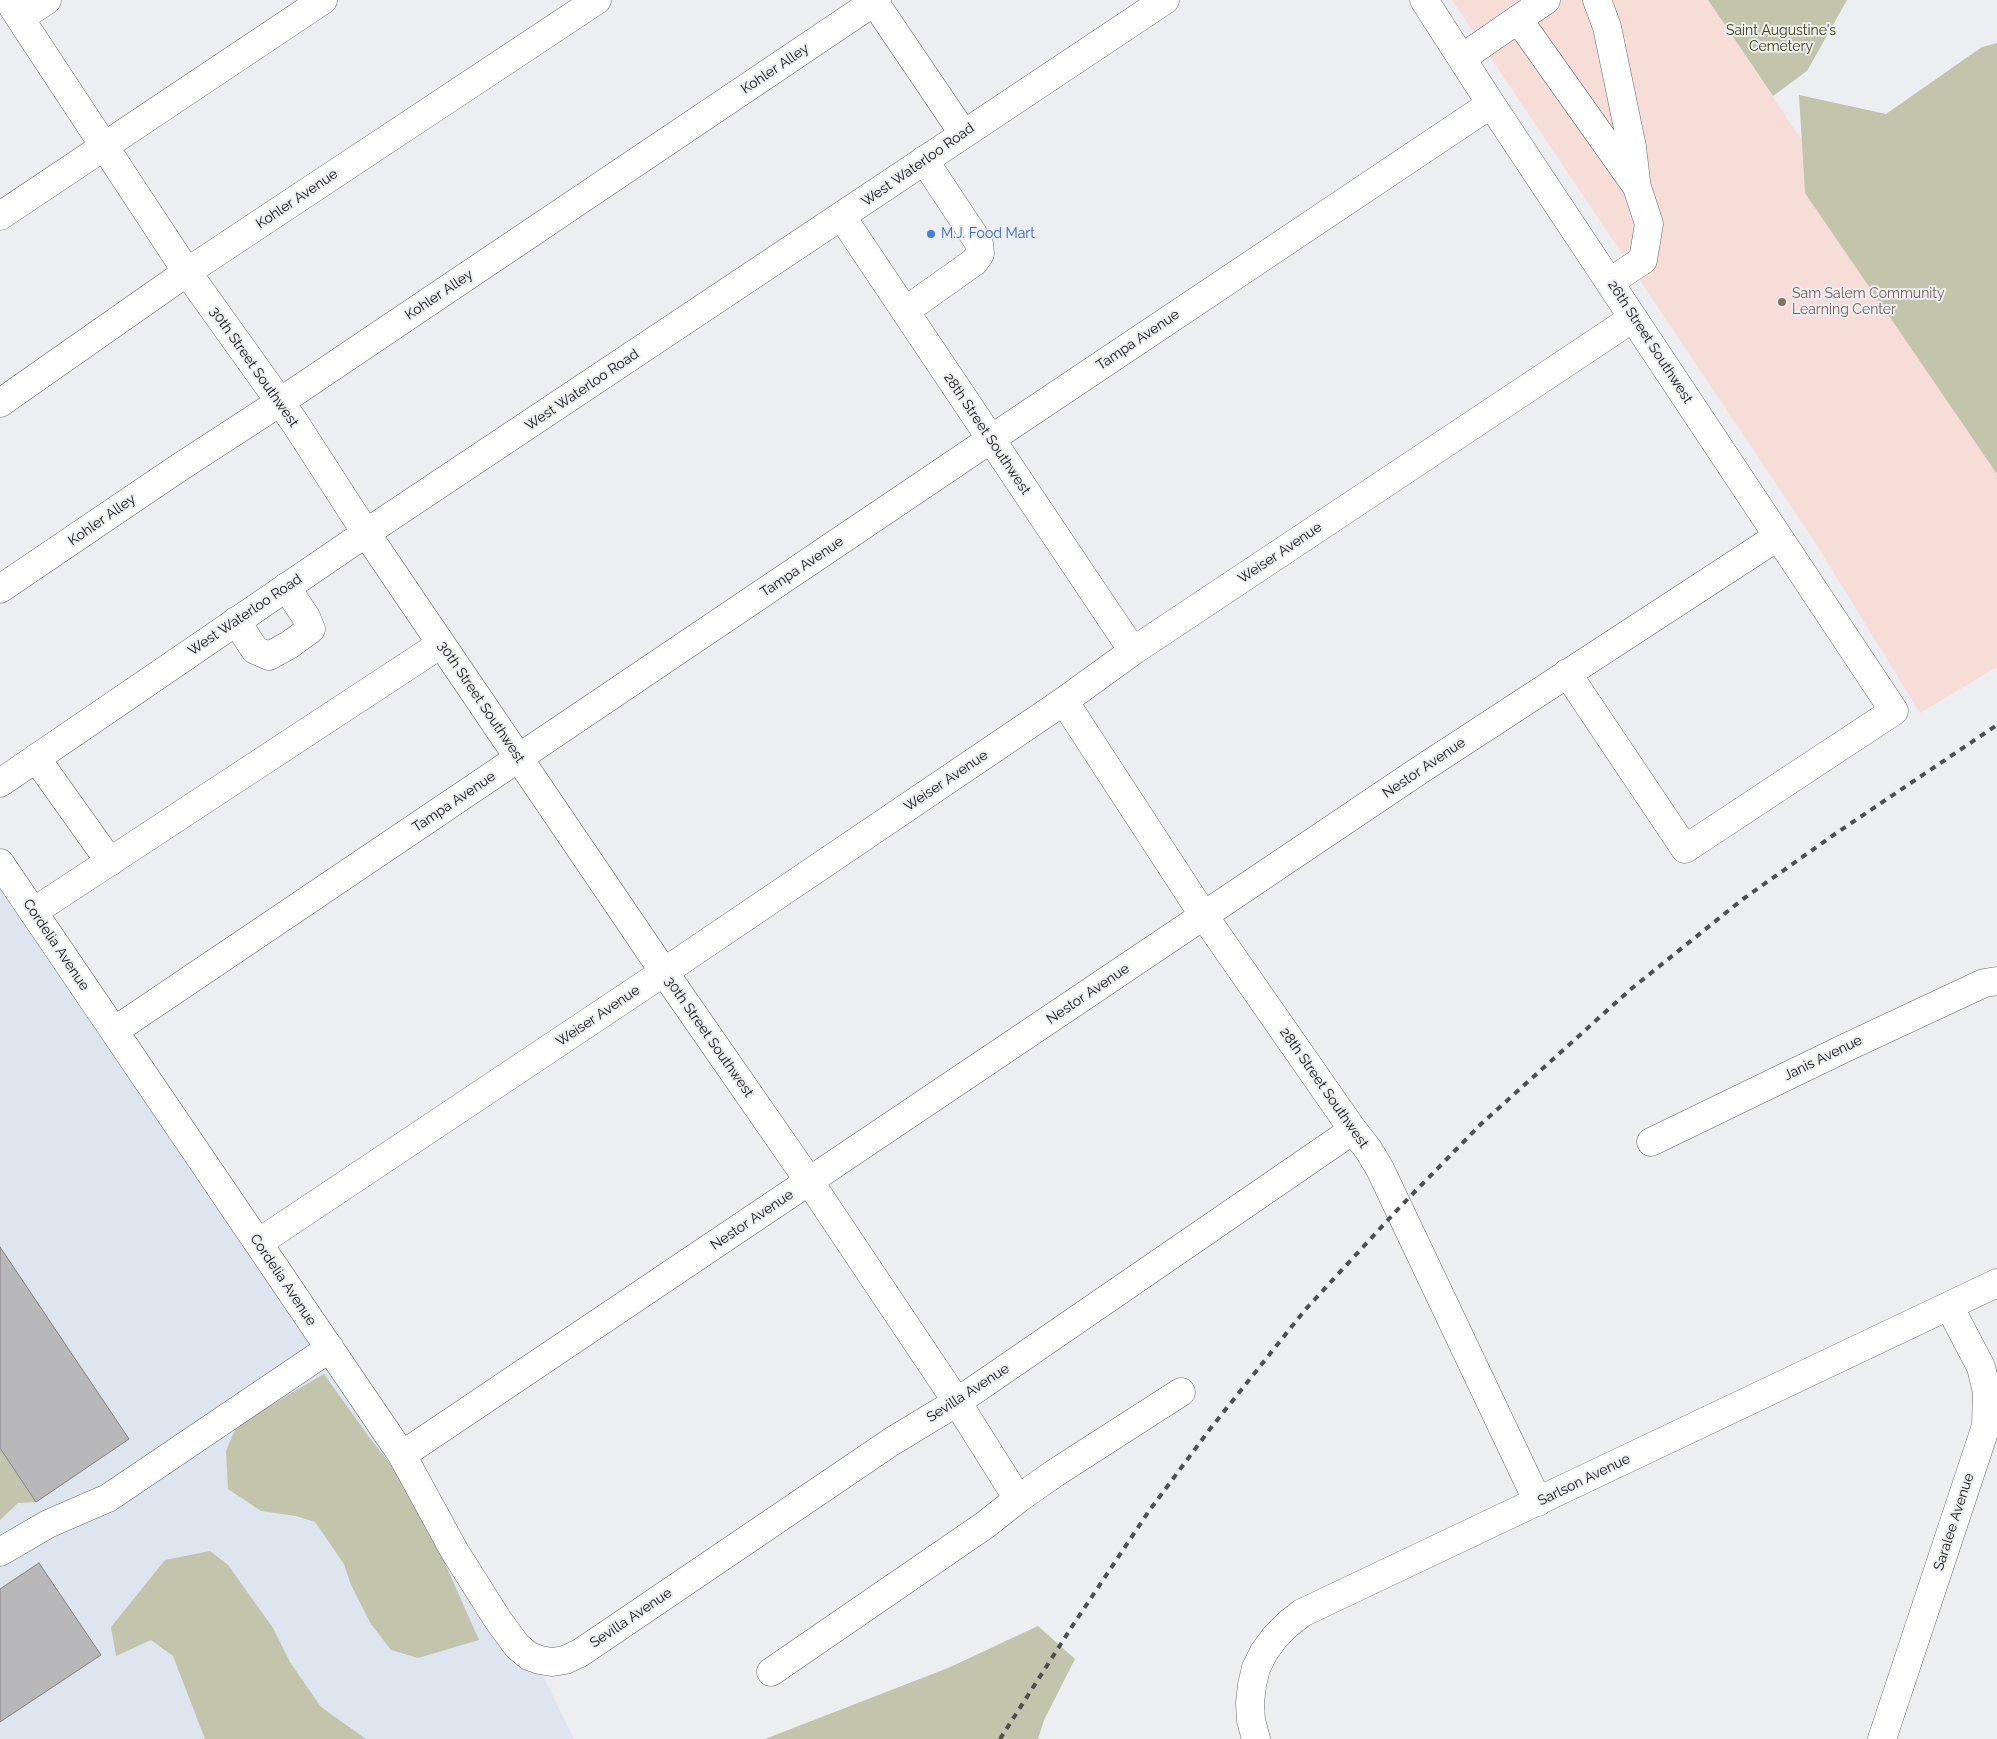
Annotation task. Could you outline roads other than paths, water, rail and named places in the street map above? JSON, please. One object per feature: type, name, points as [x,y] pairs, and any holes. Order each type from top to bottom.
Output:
[{"type":"street","points":[[14,9],[47,0]]},
{"type":"street","points":[[0,216],[323,0]]},
{"type":"street","name":"Kohler Avenue","points":[[0,403],[187,272],[598,0]]},
{"type":"street","name":"West Waterloo Road","points":[[0,783],[366,533],[1165,0]]},
{"type":"street","name":"26th Street Southwest","points":[[1424,0],[1777,537],[1894,711],[1685,849],[1567,673]]},
{"type":"street","points":[[1462,58],[1546,0]]},
{"type":"street","points":[[1598,0],[1607,27],[1632,147],[1637,187],[1649,224],[1643,260],[1610,282]]},
{"type":"street","points":[[875,1],[963,133]]},
{"type":"street","name":"Kohler Alley","points":[[0,589],[177,468],[280,402],[875,1]]},
{"type":"street","name":"30th Street Southwest","points":[[14,9],[187,272],[280,402],[519,759],[809,1181],[957,1402],[1018,1499]]},
{"type":"street","points":[[1518,19],[1637,187]]},
{"type":"street","name":"Tampa Avenue","points":[[114,1031],[519,759],[990,438],[1491,104]]},
{"type":"street","points":[[905,311],[974,262],[980,254],[979,243],[924,160]]},
{"type":"street","name":"28th Street Southwest","points":[[842,217],[1133,651]]},
{"type":"street","name":"Weiser Avenue","points":[[258,1243],[664,972],[1064,701],[1133,651],[1633,318]]},
{"type":"street","name":"Nestor Avenue","points":[[402,1455],[1567,673],[1777,537]]},
{"type":"street","points":[[236,622],[255,650],[269,656],[289,645],[310,628],[306,617],[286,588]]},
{"type":"street","points":[[33,912],[441,644]]},
{"type":"street","name":"28th Street Southwest","points":[[1064,701],[1204,916],[1368,1149],[1380,1169],[1538,1502]]},
{"type":"street","points":[[36,758],[110,862]]},
{"type":"street","name":"Cordelia Avenue","points":[[0,863],[402,1455],[455,1552],[516,1646],[529,1656],[546,1661],[565,1660],[580,1653]]},
{"type":"street","name":"Janis Avenue","points":[[1651,1142],[1845,1048],[1984,983],[1997,980]]},
{"type":"street","name":"Sevilla Avenue","points":[[580,1653],[892,1442],[957,1402],[1353,1130]]},
{"type":"street","name":"Sarlson Avenue","points":[[1256,1739],[1251,1720],[1250,1703],[1256,1668],[1274,1637],[1302,1613],[1997,1283]]},
{"type":"street","name":"Saralee Avenue","points":[[1882,1739],[1986,1426],[1987,1392],[1980,1368],[1950,1306]]},
{"type":"street","points":[[0,1552],[48,1524],[108,1498],[330,1348]]},
{"type":"street","points":[[771,1672],[985,1525],[1018,1499],[1181,1392]]},
{"type":"railway","points":[[1000,1739],[1149,1511],[1210,1429],[1305,1310],[1399,1208],[1481,1124],[1631,989],[1743,899],[1835,834],[1997,725]]},
{"type":"place","name":"M.J. Food Mart","points":[[931,234]]},
{"type":"place","name":"Sam Salem Community Learning Center","points":[[1782,302]]},
{"type":"park label","name":"Saint Augustine's Cemetery","points":[[1781,40]]}]
